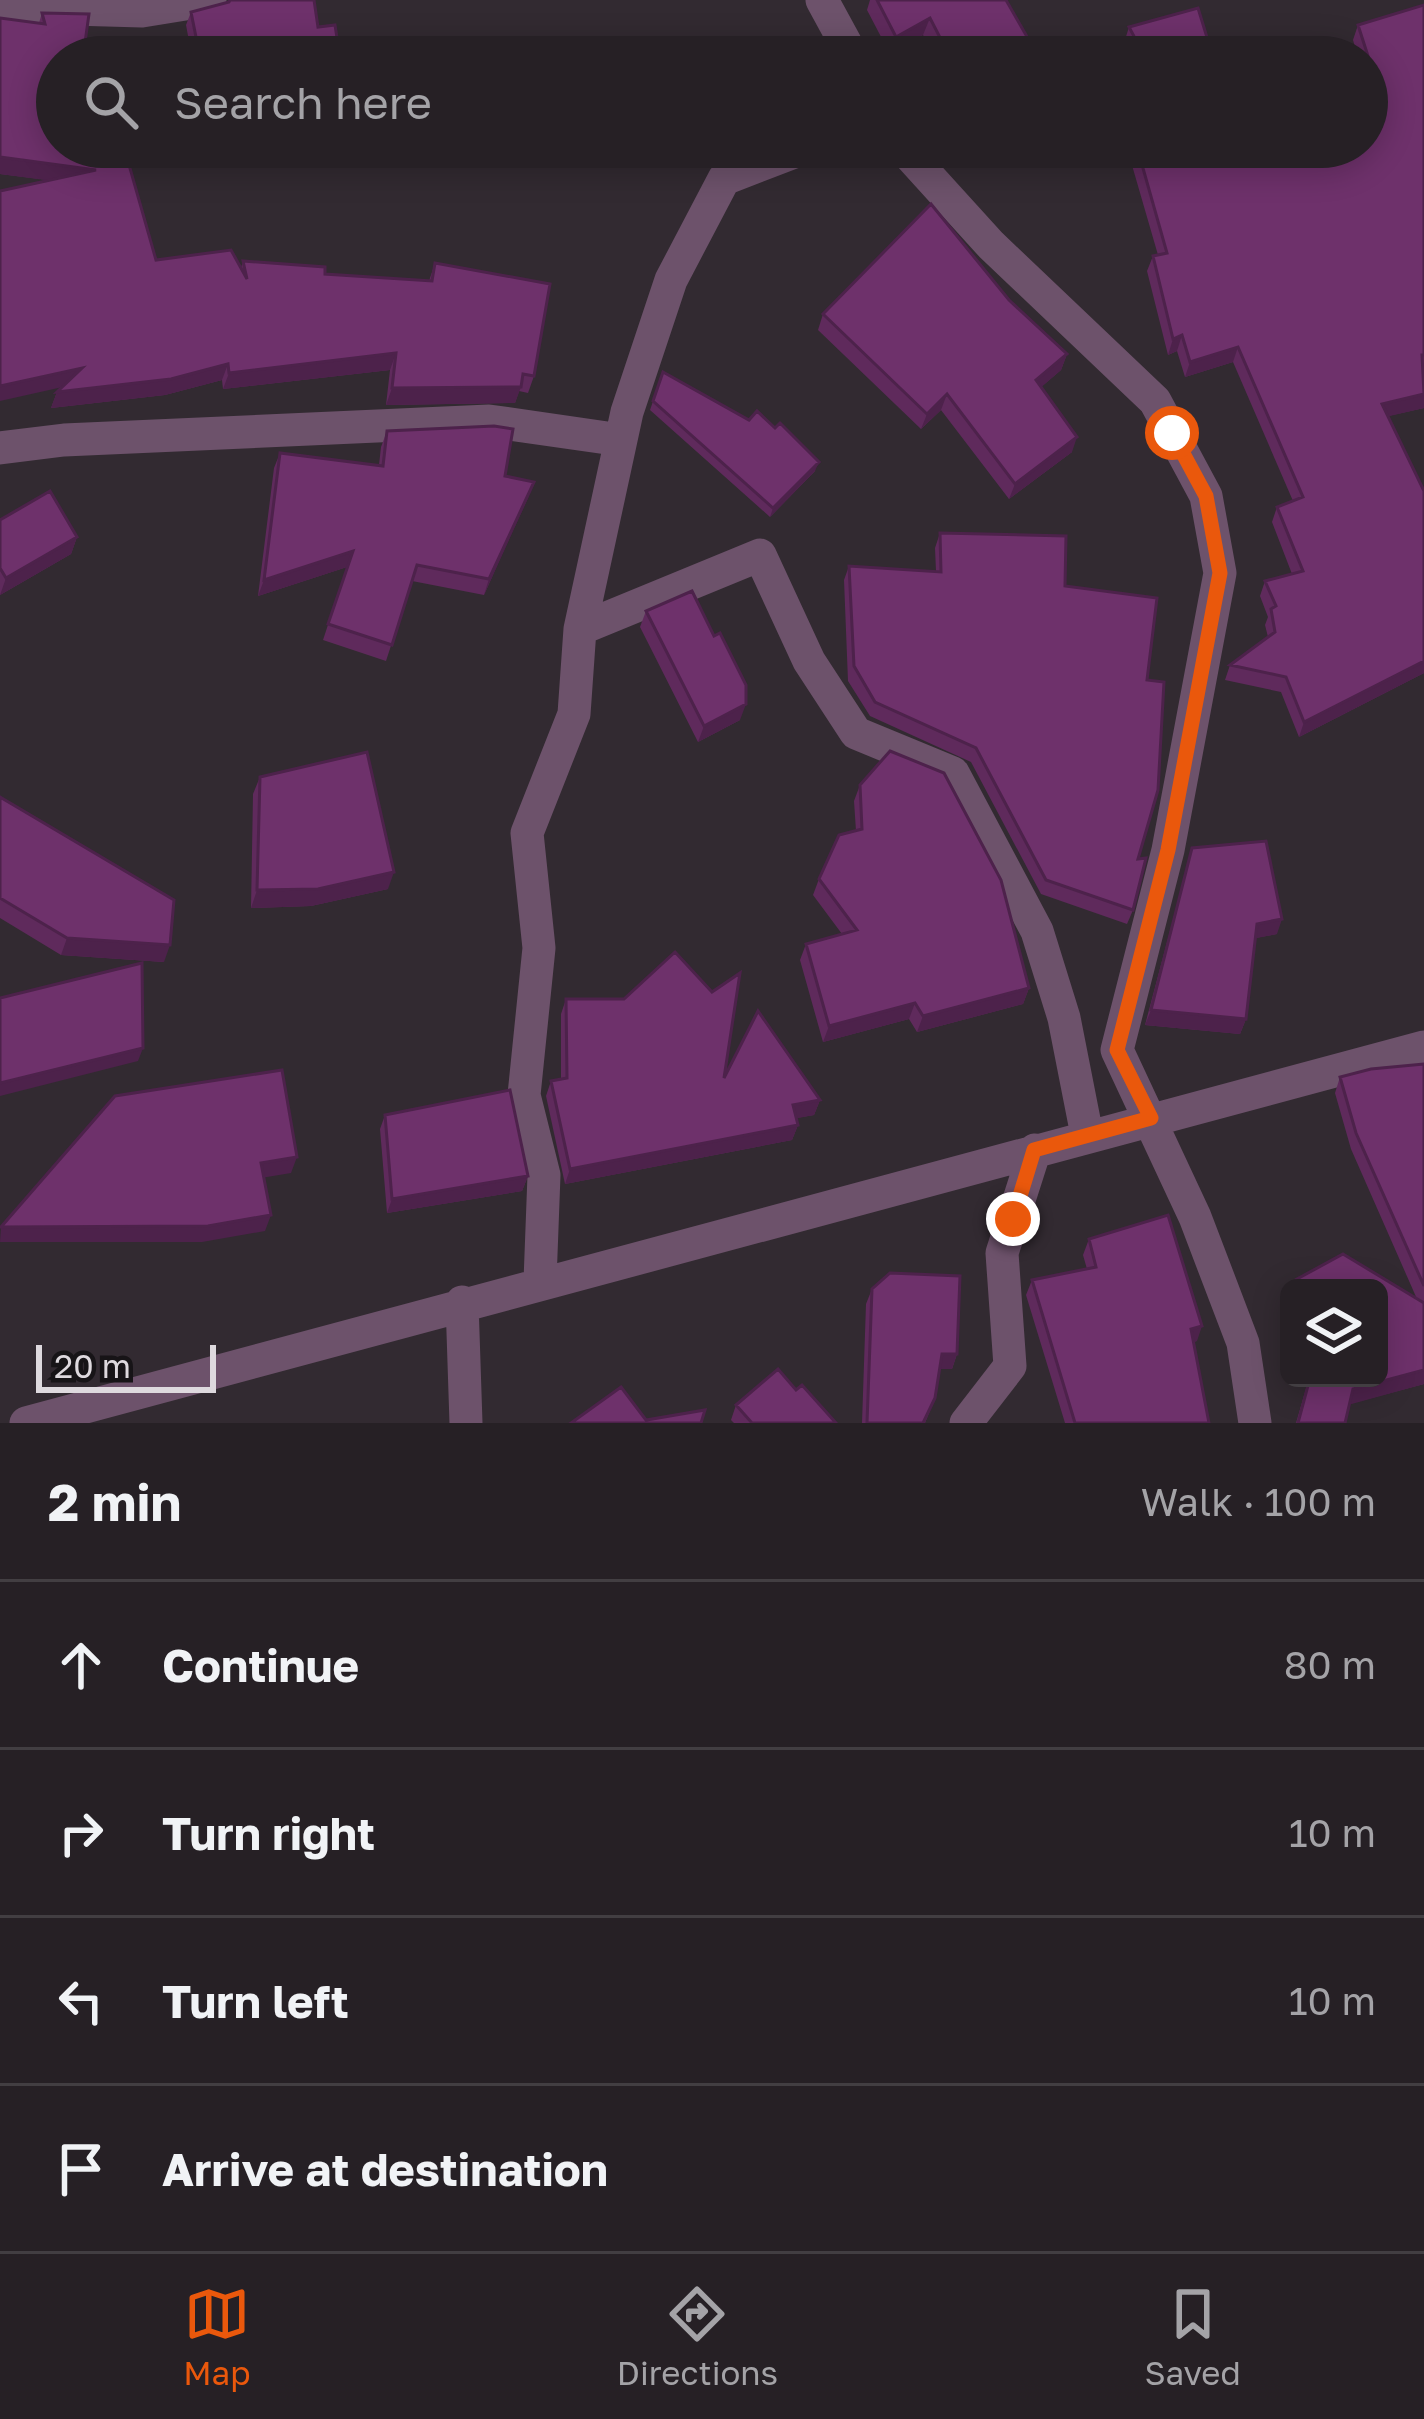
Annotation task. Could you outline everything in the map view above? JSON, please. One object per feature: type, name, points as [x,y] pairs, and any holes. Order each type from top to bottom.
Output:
[{"type":"street","points":[[0,7],[142,11],[210,0]]},
{"type":"street","points":[[823,0],[842,36]]},
{"type":"street","points":[[540,1281],[544,1175],[524,1095],[539,948],[527,833],[574,714],[580,629],[621,440],[671,280],[724,179],[753,168]]},
{"type":"street","points":[[921,168],[991,244],[1155,401],[1206,496],[1220,573],[1168,850],[1117,1050],[1151,1118],[1243,1343],[1255,1423]]},
{"type":"street","points":[[0,448],[64,440],[489,421],[621,440]]},
{"type":"street","points":[[580,629],[760,555],[809,661],[856,733],[953,773],[1037,932],[1064,1018],[1087,1136]]},
{"type":"street","points":[[26,1423],[462,1301],[1424,1047]]},
{"type":"street","points":[[966,1423],[1010,1366],[1002,1253],[1034,1150]]},
{"type":"street","points":[[462,1301],[466,1423]]},
{"type":"building","points":[[314,0],[318,27],[335,25],[337,36],[196,36],[191,12],[229,2]]},
{"type":"building","points":[[877,0],[1006,0],[1027,36],[939,36],[930,18],[895,36]]},
{"type":"building","points":[[1424,5],[1424,394],[1382,404],[1424,491],[1424,661],[1304,722],[1286,677],[1230,665],[1275,632],[1271,609],[1276,606],[1265,581],[1303,571],[1277,507],[1303,497],[1238,347],[1190,362],[1182,335],[1173,339],[1153,256],[1167,253],[1143,168],[1388,168],[1388,36],[1362,36],[1358,25]]},
{"type":"building","points":[[1198,8],[1207,36],[1134,36],[1129,27]]},
{"type":"building","points":[[42,13],[89,14],[86,36],[36,36],[36,162],[0,157],[0,18],[45,24]]},
{"type":"building","points":[[81,168],[130,168],[156,260],[231,250],[247,279],[243,261],[325,267],[325,274],[432,281],[435,263],[550,284],[534,376],[523,374],[521,387],[392,388],[396,353],[229,373],[228,364],[171,379],[57,392],[82,368],[0,386],[0,191],[96,170]]},
{"type":"building","points":[[931,204],[1009,300],[1067,354],[1036,380],[1077,437],[1015,484],[947,394],[927,414],[823,314]]},
{"type":"building","points":[[663,372],[749,420],[757,411],[775,428],[780,423],[819,462],[773,508],[653,401]]},
{"type":"building","points":[[513,429],[505,476],[534,482],[489,579],[417,565],[392,645],[328,624],[353,551],[264,580],[280,453],[383,466],[387,431]]},
{"type":"building","points":[[50,491],[77,537],[6,578],[0,568],[0,520]]},
{"type":"building","points":[[940,533],[1066,536],[1065,586],[1157,598],[1147,680],[1164,682],[1158,790],[1138,859],[1146,858],[1133,910],[1046,880],[976,748],[875,702],[854,666],[849,566],[941,572]]},
{"type":"building","points":[[692,591],[746,685],[746,704],[704,726],[646,611]]},
{"type":"building","points":[[890,751],[944,773],[1001,880],[1029,988],[923,1016],[915,1003],[829,1026],[806,944],[857,930],[819,879],[839,835],[862,829],[860,785]]},
{"type":"building","points":[[367,752],[394,872],[318,889],[257,890],[260,777]]},
{"type":"building","points":[[0,797],[174,900],[170,945],[67,938],[0,898]]},
{"type":"building","points":[[1266,841],[1282,919],[1257,924],[1246,1019],[1151,1010],[1192,848]]},
{"type":"building","points":[[675,952],[712,992],[740,973],[724,1078],[758,1011],[820,1100],[793,1105],[798,1125],[570,1169],[551,1081],[567,1078],[566,999],[624,999]]},
{"type":"building","points":[[142,963],[143,1048],[0,1083],[0,998]]},
{"type":"building","points":[[1424,1064],[1424,1286],[1356,1133],[1340,1077]]},
{"type":"building","points":[[282,1070],[297,1157],[261,1163],[271,1215],[208,1226],[1,1227],[115,1096]]},
{"type":"building","points":[[510,1090],[528,1176],[392,1199],[385,1115]]},
{"type":"building","points":[[1168,1215],[1202,1326],[1191,1329],[1209,1423],[1075,1423],[1032,1280],[1096,1267],[1089,1239]]},
{"type":"building","points":[[1343,1254],[1384,1279],[1297,1279]]},
{"type":"building","points":[[890,1273],[960,1276],[957,1354],[942,1354],[935,1398],[923,1423],[867,1423],[872,1289]]},
{"type":"building","points":[[1388,1281],[1424,1303],[1424,1370],[1388,1380]]},
{"type":"building","points":[[778,1369],[796,1390],[802,1385],[836,1423],[752,1423],[736,1405]]},
{"type":"building","points":[[621,1387],[646,1420],[705,1410],[701,1423],[571,1423]]},
{"type":"building","points":[[1308,1387],[1360,1387],[1353,1389],[1345,1423],[1298,1423]]},
{"type":"route","points":[[1013,1219],[1034,1150],[1151,1118],[1117,1050],[1168,850],[1220,573],[1206,496],[1172,433]]}]
